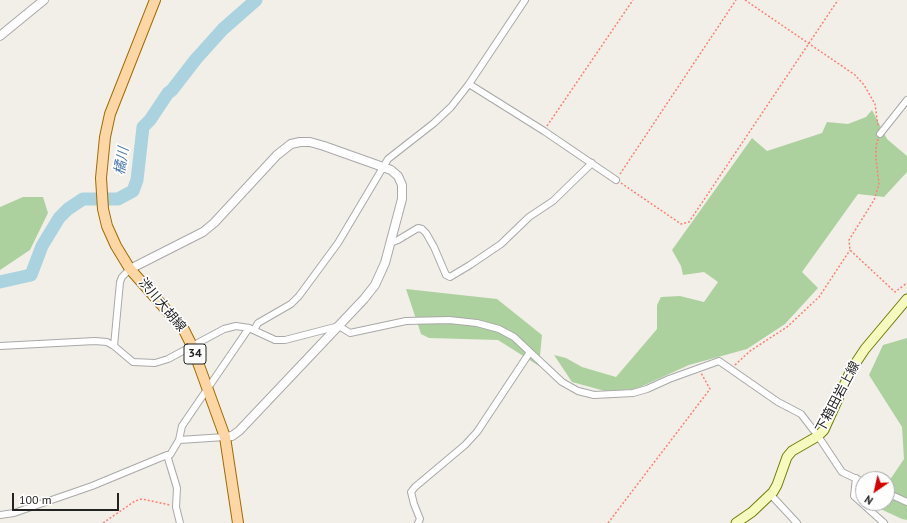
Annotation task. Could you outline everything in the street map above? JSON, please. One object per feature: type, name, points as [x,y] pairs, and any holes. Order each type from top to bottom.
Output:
[{"type":"main road","name":"渋川大胡線","points":[[155,0],[110,114],[105,137],[101,178],[103,209],[107,226],[116,246],[130,269],[184,330],[192,346],[208,387],[224,437],[238,523]]},
{"type":"main road","name":"下箱田岩上線","points":[[736,523],[752,512],[771,495],[777,485],[787,457],[792,451],[818,436],[824,430],[851,370],[861,354],[907,299]]},
{"type":"street","points":[[0,36],[44,0]]},
{"type":"street","points":[[0,515],[14,513],[92,486],[170,455],[179,440],[182,426],[208,387],[251,329],[258,323],[291,304],[299,296],[338,243],[388,160],[434,123],[451,107],[469,84],[525,0]]},
{"type":"street","points":[[469,84],[544,131],[616,180]]},
{"type":"street","points":[[880,134],[907,100]]},
{"type":"street","points":[[114,346],[120,282],[122,277],[130,269],[202,232],[214,222],[277,155],[292,144],[310,142],[324,146],[391,170],[398,176],[402,185],[402,199],[385,263],[374,285],[364,299],[239,431],[232,436],[179,440]]},
{"type":"street","points":[[390,243],[418,228],[422,229],[434,247],[446,276],[450,276],[470,265],[501,244],[529,217],[553,201],[592,163]]},
{"type":"street","points":[[0,346],[95,341],[107,342],[133,362],[155,363],[168,359],[224,329],[236,326],[251,329],[275,340],[285,340],[339,326],[350,333],[406,321],[428,319],[449,320],[477,323],[499,329],[514,337],[562,382],[578,391],[594,395],[633,393],[647,389],[719,360],[778,402],[801,414],[842,472],[855,478]]},
{"type":"street","points":[[418,523],[420,519],[414,504],[412,492],[415,487],[465,445],[473,436],[530,352]]},
{"type":"street","points":[[167,455],[177,488],[176,507],[178,520],[180,523]]},
{"type":"street","points":[[855,487],[855,497]]},
{"type":"street","points":[[771,495],[797,523]]},
{"type":"street","points":[[895,497],[907,502]]},
{"type":"street","points":[[871,511],[884,523]]},
{"type":"path","points":[[544,131],[633,0]]},
{"type":"path","points":[[736,0],[616,180],[681,224],[689,222],[838,0]]},
{"type":"path","points":[[732,369],[750,351],[787,327],[819,296],[850,250],[849,240],[874,200],[879,184],[876,146],[880,134],[875,104],[864,85],[855,75],[745,0]]},
{"type":"path","points":[[850,250],[895,292],[907,283]]},
{"type":"path","points":[[608,523],[710,389],[699,368]]},
{"type":"path","points":[[103,523],[135,501],[142,499],[176,507]]},
{"type":"green space","points":[[872,110],[887,139],[907,156],[907,172],[884,197],[858,194],[802,272],[818,288],[785,324],[747,349],[689,365],[636,389],[605,391],[572,382],[554,355],[566,358],[582,367],[616,377],[657,329],[657,305],[661,297],[680,296],[704,302],[718,282],[704,272],[683,275],[681,266],[672,250],[752,138],[767,151],[822,133],[827,122],[848,124],[866,117]]},
{"type":"green space","points":[[23,197],[43,197],[48,213],[30,250],[0,270],[0,207]]},
{"type":"green space","points":[[406,289],[497,299],[542,335],[539,366],[498,340],[429,338],[421,334]]},
{"type":"green space","points":[[907,338],[907,520],[885,511],[895,511],[895,472],[904,459],[902,427],[869,375],[883,345]]},
{"type":"waterway","name":"橘川","points":[[0,282],[31,275],[42,246],[59,218],[68,209],[83,199],[118,199],[133,191],[137,180],[143,127],[150,120],[168,93],[196,59],[223,29],[256,0]]}]
